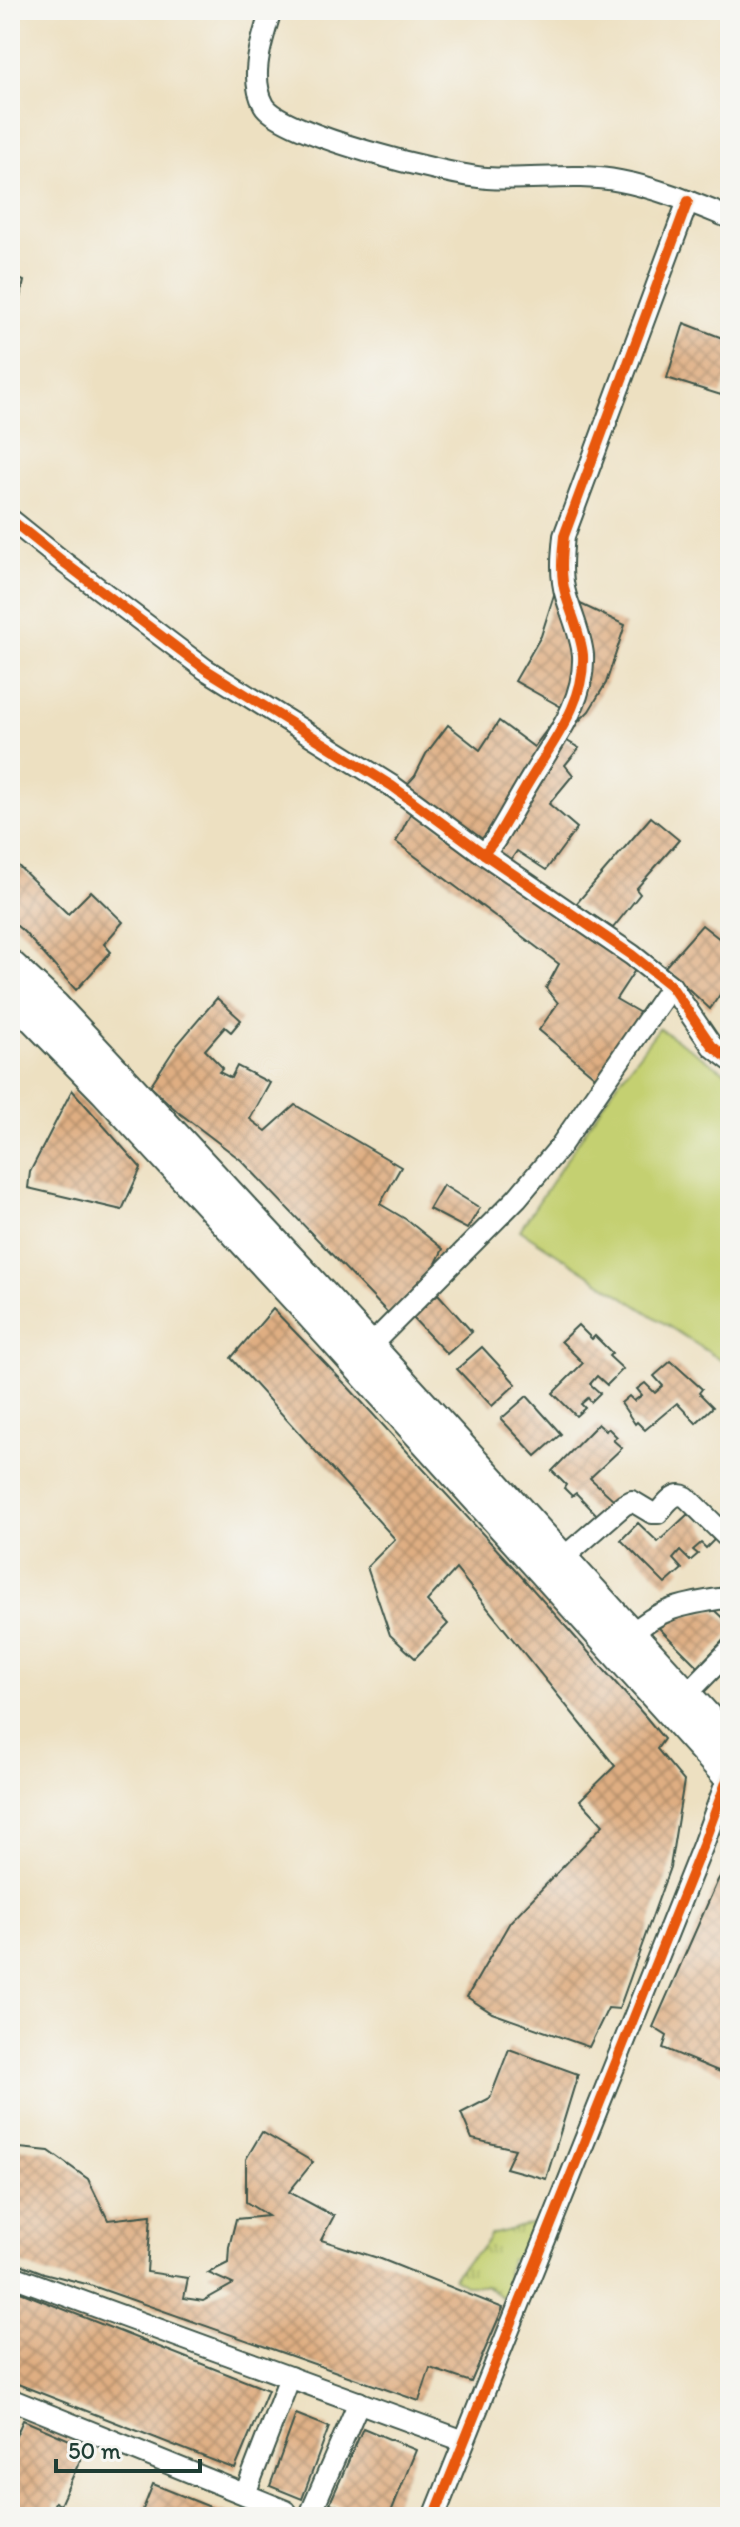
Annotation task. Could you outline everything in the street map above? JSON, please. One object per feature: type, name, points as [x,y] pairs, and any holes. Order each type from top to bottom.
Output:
[{"type":"main road","points":[[10,964],[68,1021],[370,1346],[730,1742]]},
{"type":"main road","points":[[10,995],[104,1091],[299,1302],[729,1778]]},
{"type":"street","points":[[271,10],[259,51],[258,82],[264,106],[279,119],[303,131],[431,170],[468,177],[586,176],[623,181],[730,218]]},
{"type":"street","points":[[484,854],[564,725],[582,681],[583,653],[564,593],[561,564],[564,536],[688,201]]},
{"type":"street","points":[[10,519],[205,669],[392,786],[484,854],[632,955],[671,986],[712,1046],[730,1060]]},
{"type":"street","points":[[370,1346],[526,1188],[559,1148],[671,986]]},
{"type":"street","points":[[563,1558],[624,1505],[632,1501],[652,1513],[658,1513],[680,1494],[730,1540]]},
{"type":"street","points":[[632,1634],[662,1611],[730,1597]]},
{"type":"street","points":[[687,1694],[730,1650]]},
{"type":"street","points":[[434,2517],[729,1778]]},
{"type":"street","points":[[10,2275],[464,2441]]},
{"type":"street","points":[[245,2494],[290,2377]]},
{"type":"street","points":[[10,2399],[296,2515],[359,2402]]},
{"type":"green space","points":[[659,1028],[730,1075],[730,1366],[520,1230],[612,1090]]},
{"type":"green space","points":[[538,2222],[523,2257],[510,2260],[507,2272],[509,2291],[501,2297],[485,2285],[465,2285],[454,2278],[490,2235]]},
{"type":"building","points":[[10,275],[24,281],[17,313],[10,310]]},
{"type":"building","points":[[684,323],[730,341],[730,369],[721,395],[667,378]]},
{"type":"building","points":[[555,592],[625,625],[606,683],[589,711],[562,738],[579,748],[565,765],[573,775],[549,804],[577,828],[546,870],[517,851],[508,864],[403,789],[448,725],[480,750],[499,721],[534,747],[563,708],[515,681],[541,636]]},
{"type":"building","points":[[413,809],[637,967],[616,999],[642,1014],[600,1081],[539,1030],[558,1003],[546,988],[559,964],[396,842]]},
{"type":"building","points":[[651,817],[679,840],[636,889],[640,894],[613,928],[576,904]]},
{"type":"building","points":[[10,858],[68,914],[91,891],[123,922],[104,944],[111,952],[76,990],[10,920]]},
{"type":"building","points":[[702,925],[730,947],[730,980],[710,1009],[665,967]]},
{"type":"building","points":[[217,998],[241,1020],[231,1032],[225,1027],[205,1050],[223,1068],[219,1072],[231,1078],[237,1066],[270,1083],[250,1119],[266,1131],[295,1105],[401,1167],[380,1204],[407,1220],[443,1249],[429,1278],[389,1314],[241,1160],[178,1112],[150,1086],[177,1045]]},
{"type":"building","points":[[72,1090],[141,1168],[122,1210],[28,1188],[30,1172]]},
{"type":"building","points":[[443,1185],[480,1208],[467,1229],[429,1209]]},
{"type":"building","points":[[438,1294],[472,1332],[447,1354],[412,1317]]},
{"type":"building","points":[[273,1309],[513,1567],[645,1716],[664,1739],[657,1749],[684,1781],[670,1867],[619,2009],[608,2008],[589,2047],[492,2013],[467,1997],[510,1922],[603,1825],[580,1800],[615,1766],[456,1569],[427,1601],[448,1624],[415,1658],[390,1635],[367,1567],[395,1539],[231,1358]]},
{"type":"building","points":[[578,1325],[592,1339],[595,1336],[623,1369],[607,1385],[597,1376],[590,1384],[600,1393],[591,1402],[588,1398],[581,1404],[585,1408],[576,1416],[553,1393],[583,1363],[561,1341]]},
{"type":"building","points":[[482,1347],[516,1384],[492,1406],[457,1369]]},
{"type":"building","points":[[671,1361],[702,1389],[699,1393],[713,1407],[696,1423],[677,1403],[645,1430],[637,1422],[635,1424],[621,1403],[629,1396],[634,1401],[642,1395],[637,1389],[645,1383],[655,1393],[663,1386],[654,1376]]},
{"type":"building","points":[[527,1396],[561,1434],[536,1456],[501,1419]]},
{"type":"building","points":[[598,1424],[617,1437],[613,1440],[622,1448],[590,1478],[614,1500],[598,1516],[576,1493],[572,1496],[552,1471]]},
{"type":"building","points":[[688,1514],[696,1522],[698,1520],[714,1540],[706,1548],[701,1543],[693,1550],[698,1554],[690,1561],[680,1551],[673,1559],[682,1569],[665,1584],[621,1540],[638,1523],[658,1542]]},
{"type":"building","points":[[714,1610],[730,1625],[730,1633],[698,1667],[658,1627],[668,1617]]},
{"type":"building","points":[[730,1861],[730,2076],[663,2048],[667,2036],[653,2027],[718,1880]]},
{"type":"building","points":[[509,2049],[578,2074],[546,2179],[506,2168],[515,2149],[472,2139],[461,2113],[490,2098]]},
{"type":"building","points":[[262,2132],[313,2162],[289,2192],[334,2216],[321,2240],[381,2259],[503,2308],[471,2382],[430,2368],[419,2401],[90,2285],[10,2260],[10,2147],[49,2151],[88,2179],[108,2220],[151,2215],[147,2272],[188,2278],[184,2298],[203,2301],[233,2284],[208,2273],[228,2263],[236,2219],[268,2216],[246,2202],[246,2159]]},
{"type":"building","points":[[10,2288],[268,2390],[235,2469],[10,2381]]},
{"type":"building","points":[[296,2414],[329,2427],[302,2499],[270,2486]]},
{"type":"building","points":[[23,2420],[86,2447],[60,2505],[55,2502],[49,2517],[10,2517],[10,2449]]},
{"type":"building","points":[[363,2428],[416,2450],[389,2517],[366,2517],[330,2503]]},
{"type":"building","points":[[153,2484],[235,2517],[140,2517]]},
{"type":"cycle path","points":[[484,854],[560,731],[579,687],[583,655],[563,581],[564,536],[688,201]]},
{"type":"cycle path","points":[[10,519],[205,669],[392,786],[484,854],[632,955],[671,986],[712,1046],[730,1060]]},
{"type":"cycle path","points":[[434,2517],[728,1777]]}]
